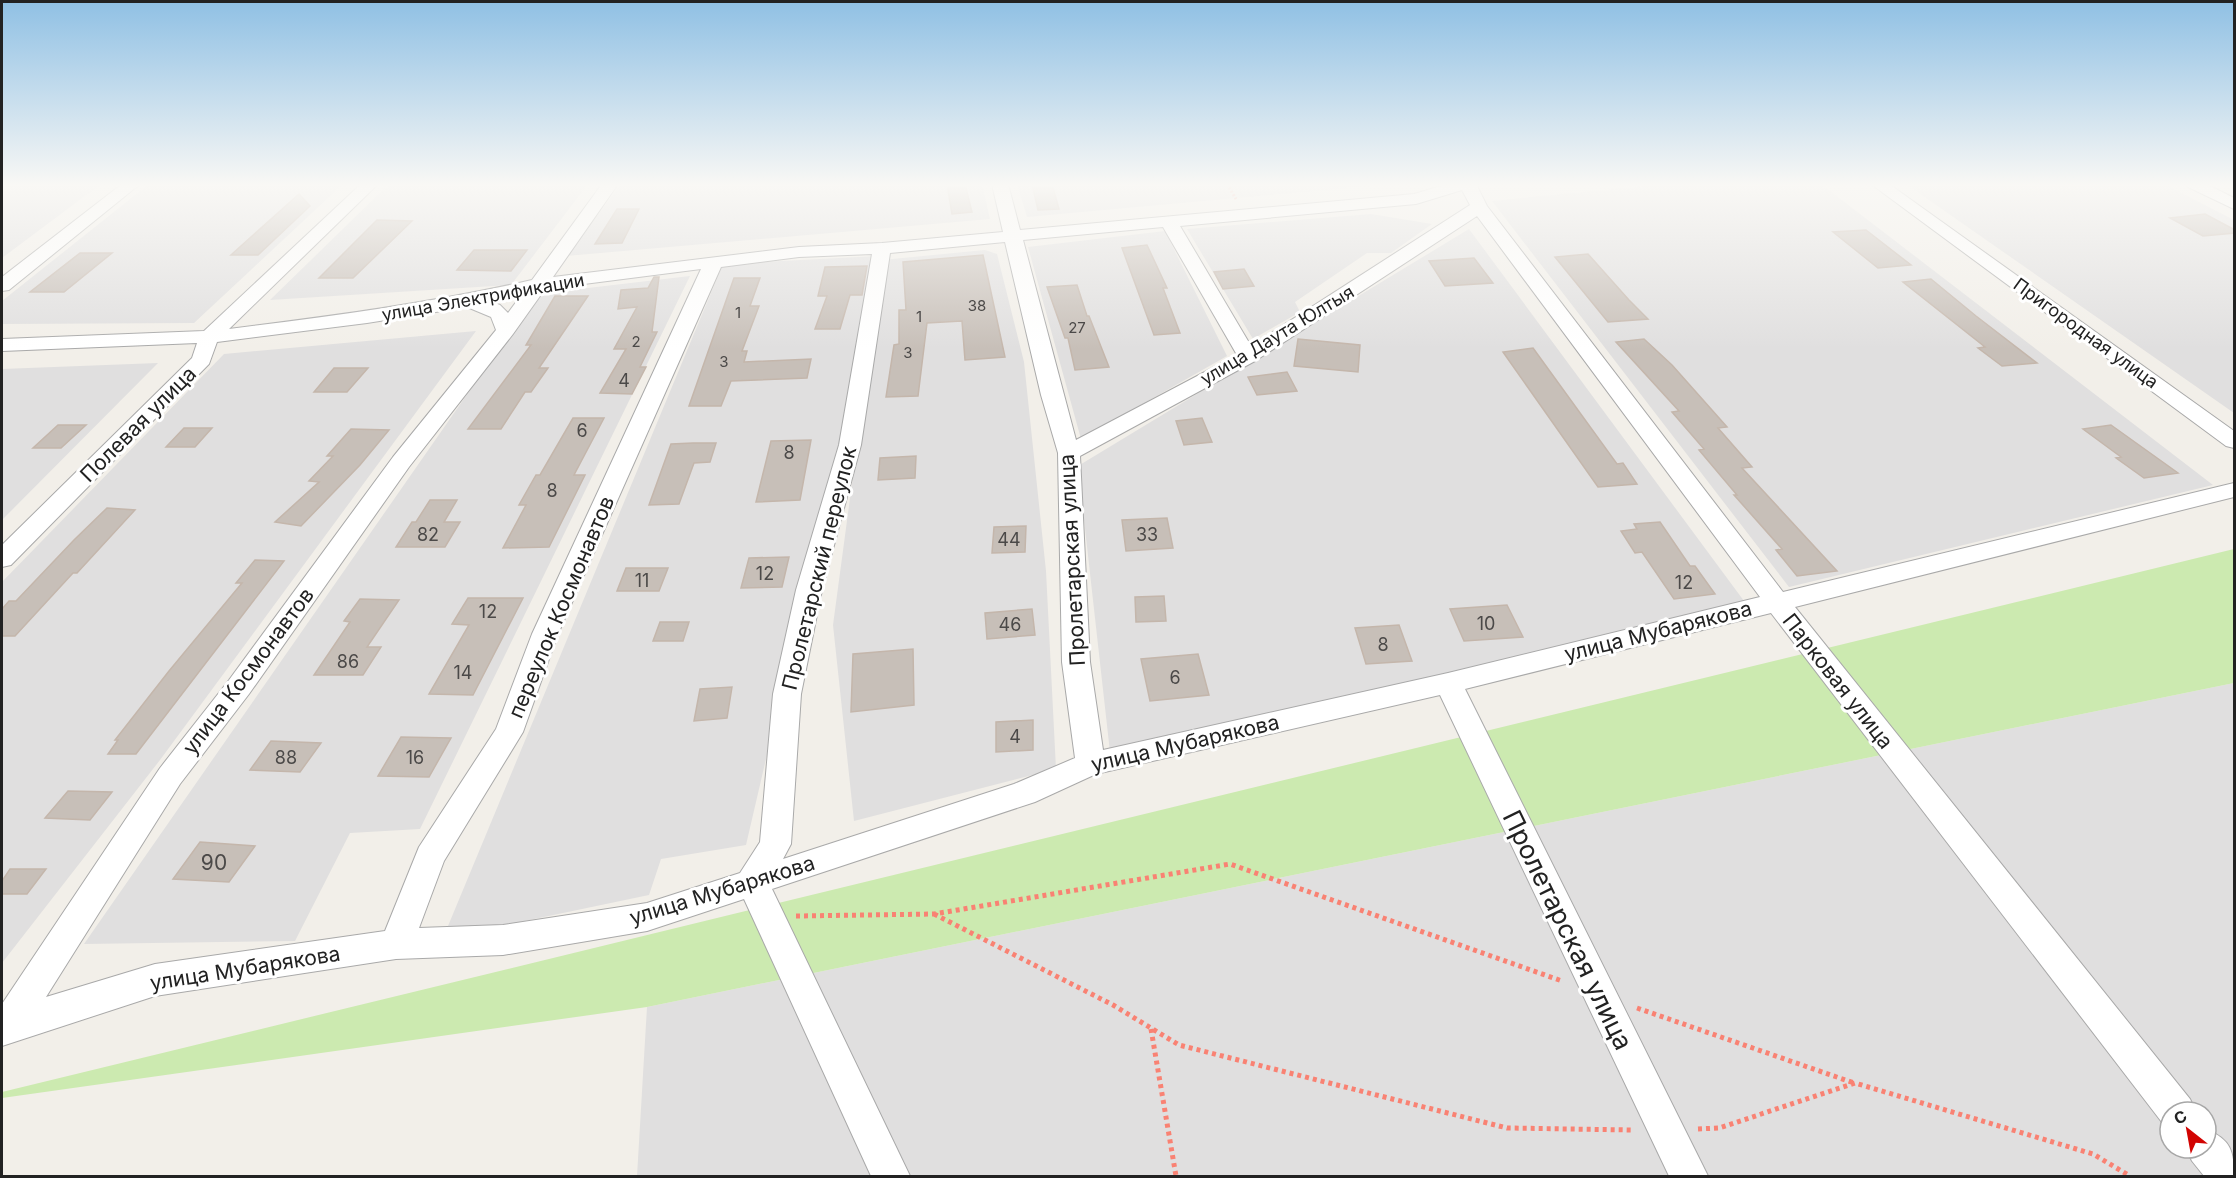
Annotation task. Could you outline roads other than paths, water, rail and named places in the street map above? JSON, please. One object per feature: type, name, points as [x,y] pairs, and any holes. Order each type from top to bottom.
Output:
[{"type":"street","points":[[2,286],[62,239]]},
{"type":"street","name":"Полевая улица","points":[[2,559],[202,360],[209,337],[312,239]]},
{"type":"street","name":"улица Космонавтов","points":[[5,1027],[170,776],[239,687],[401,462],[506,330],[571,239]]},
{"type":"street","name":"улица Электрификации","points":[[2,345],[209,337],[367,317],[468,301],[539,284],[799,252],[989,239]]},
{"type":"street","name":"Пролетарская улица","points":[[1013,239],[1069,453],[1076,662],[1090,764]]},
{"type":"street","points":[[1179,239],[1248,357]]},
{"type":"street","name":"улица Даута Юлтыя","points":[[1069,453],[1248,357],[1430,239]]},
{"type":"street","name":"Парковая улица","points":[[1503,239],[1776,602],[2168,1100]]},
{"type":"street","name":"Пригородная улица","points":[[1955,239],[2235,441]]},
{"type":"street","name":"Пролетарский переулок","points":[[752,881],[775,844],[787,694],[809,590],[850,445],[882,248]]},
{"type":"street","name":"переулок Космонавтов","points":[[396,944],[430,856],[509,732],[545,634],[714,262]]},
{"type":"street","points":[[468,301],[496,311],[503,317],[506,330]]},
{"type":"street","name":"улица Мубарякова","points":[[5,1027],[155,980],[396,944],[504,940],[647,917],[1024,794],[1090,764],[1448,683],[2235,490]]},
{"type":"street","name":"Пролетарская улица","points":[[1448,683],[1689,1176]]},
{"type":"street","points":[[752,881],[891,1176]]},
{"type":"street","points":[[2215,1160],[2228,1176]]}]
